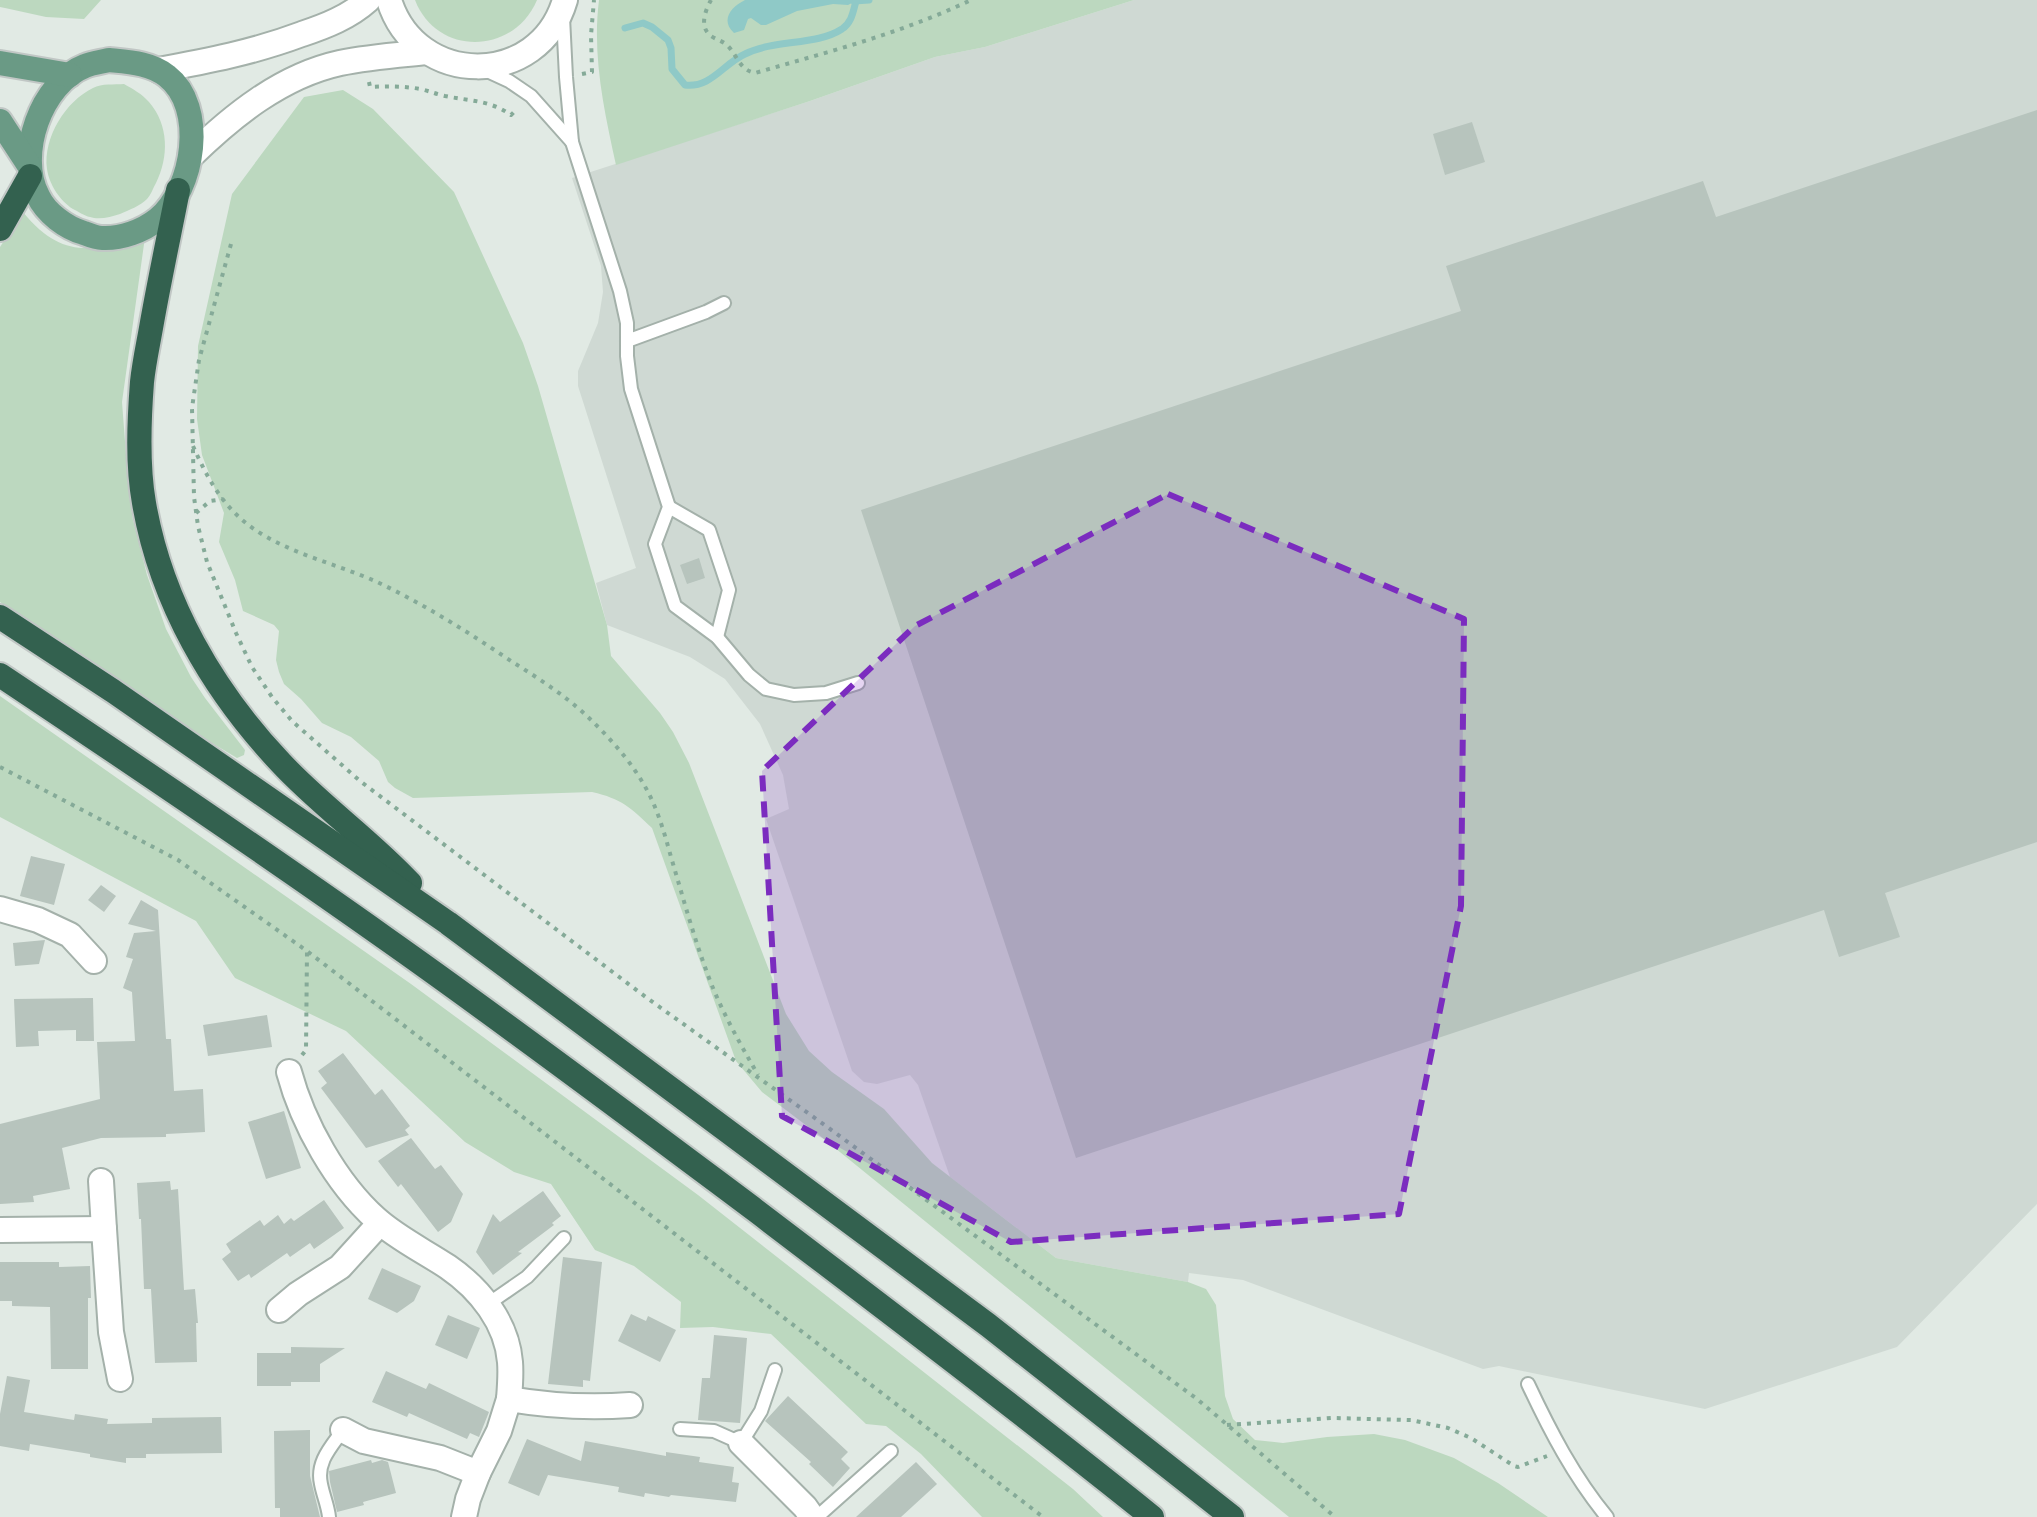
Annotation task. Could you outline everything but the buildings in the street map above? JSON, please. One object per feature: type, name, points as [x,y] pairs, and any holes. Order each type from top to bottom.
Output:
[{"type":"highway","points":[[0,229],[29,170]]},
{"type":"highway","points":[[178,190],[142,378],[140,415],[144,504],[165,580],[181,622],[197,652],[245,723],[282,764],[400,872],[448,923]]},
{"type":"highway","points":[[0,617],[113,691],[448,923],[988,1325],[1232,1517]]},
{"type":"highway","points":[[0,675],[253,846],[489,1012],[1018,1410],[1152,1517]]},
{"type":"main road","points":[[0,121],[29,170],[39,200],[74,231],[101,238],[127,235],[145,228],[160,217],[172,202],[190,157],[191,124],[185,100],[168,77],[135,62],[109,60],[84,66],[63,80],[47,100],[31,143],[29,170]]},
{"type":"main road","points":[[0,63],[70,75]]},
{"type":"street","points":[[158,70],[249,52],[277,43],[334,22],[368,0]]},
{"type":"street","points":[[389,0],[401,27],[412,41],[443,61],[478,67],[514,60],[529,51],[554,25],[564,5]]},
{"type":"street","points":[[190,157],[245,109],[304,74],[338,64],[427,52]]},
{"type":"street","points":[[0,909],[38,920],[70,935],[94,961]]},
{"type":"street","points":[[289,1072],[304,1115],[348,1189],[380,1223],[450,1268],[488,1304],[502,1332],[510,1360],[509,1399],[499,1431],[468,1499],[464,1517]]},
{"type":"street","points":[[101,1181],[111,1332],[120,1379]]},
{"type":"street","points":[[279,1310],[340,1267],[380,1223]]},
{"type":"street","points":[[0,1230],[104,1229]]},
{"type":"street","points":[[509,1399],[583,1407],[630,1405]]},
{"type":"street","points":[[343,1430],[364,1441],[440,1458],[478,1473]]},
{"type":"street","points":[[741,1443],[815,1517]]},
{"type":"lane","points":[[564,5],[566,89],[572,142],[620,291],[627,323],[631,389],[669,507],[655,544],[675,606],[717,637],[749,675],[766,689],[794,695],[826,693],[858,683]]},
{"type":"lane","points":[[478,67],[520,88],[539,104],[572,142]]},
{"type":"lane","points":[[627,341],[724,303]]},
{"type":"lane","points":[[669,507],[709,530],[729,590],[717,637]]},
{"type":"lane","points":[[488,1304],[527,1277],[564,1238]]},
{"type":"lane","points":[[680,1429],[714,1431],[741,1443],[761,1411],[775,1370]]},
{"type":"lane","points":[[1528,1384],[1561,1450],[1607,1517]]},
{"type":"lane","points":[[329,1517],[320,1471],[322,1459],[343,1430]]},
{"type":"lane","points":[[815,1517],[891,1451]]},
{"type":"path","points":[[592,72],[594,0]]},
{"type":"path","points":[[711,0],[704,15],[705,29],[724,42],[746,71],[755,73],[923,22],[971,0]]},
{"type":"path","points":[[370,87],[419,89],[443,96],[485,101],[511,115]]},
{"type":"path","points":[[231,244],[199,360],[192,408],[196,513],[207,562],[236,633],[252,667],[292,721],[360,781],[647,998],[1197,1399],[1335,1517]]},
{"type":"path","points":[[192,444],[202,466],[239,518],[258,531],[315,559],[375,582],[490,646],[571,703],[611,742],[650,794],[705,968],[732,1031],[759,1078]]},
{"type":"path","points":[[196,513],[210,501],[223,499]]},
{"type":"path","points":[[0,767],[178,860],[307,951],[1043,1517]]},
{"type":"path","points":[[289,1072],[301,1069],[300,1058],[306,1050],[307,951]]},
{"type":"path","points":[[1227,1425],[1332,1418],[1411,1420],[1448,1428],[1471,1438],[1518,1467],[1561,1450]]},
{"type":"highlighted area","points":[[1168,494],[1464,619],[1461,906],[1399,1214],[1011,1242],[782,1116],[762,771],[915,626]]},
{"type":"shaded area","points":[[1134,0],[2037,0],[2037,1204],[1897,1347],[1705,1409],[1499,1366],[1483,1369],[1243,1280],[1189,1273],[1188,1282],[1056,1258],[950,1177],[918,1085],[910,1075],[877,1084],[864,1082],[852,1071],[766,819],[789,809],[783,775],[760,724],[725,679],[690,657],[607,625],[596,583],[636,568],[578,386],[578,371],[598,323],[603,292],[601,266],[572,178],[935,57],[985,47]]},
{"type":"green space","points":[[0,0],[101,0],[84,19],[46,17],[0,7]]},
{"type":"green space","points":[[415,0],[537,0],[526,18],[511,31],[494,39],[476,42],[457,40],[440,32],[426,19]]},
{"type":"green space","points":[[599,0],[1134,0],[985,47],[935,57],[616,165],[598,62]]},
{"type":"green space","points":[[124,84],[156,111],[165,141],[163,163],[151,193],[141,204],[113,216],[88,216],[68,206],[53,186],[47,169],[49,145],[58,121],[83,94],[100,85]]},
{"type":"green space","points":[[343,90],[373,109],[454,192],[523,343],[538,386],[607,625],[611,656],[660,713],[689,763],[786,1014],[809,1051],[832,1072],[884,1109],[932,1163],[1056,1258],[1188,1282],[1206,1289],[1216,1305],[1225,1396],[1233,1419],[1255,1440],[1283,1443],[1374,1434],[1405,1440],[1454,1458],[1548,1517],[1289,1517],[762,1092],[736,1061],[652,828],[631,809],[592,792],[413,798],[388,782],[379,761],[351,737],[322,723],[284,684],[276,660],[279,631],[274,625],[243,611],[235,580],[219,542],[224,513],[202,455],[197,419],[198,346],[232,194],[304,97]]},
{"type":"green space","points":[[23,212],[51,238],[79,248],[109,246],[145,237],[122,402],[133,520],[147,575],[166,629],[191,677],[245,750],[244,755],[237,758],[0,602],[0,247]]},
{"type":"green space","points":[[0,696],[411,984],[698,1195],[1073,1489],[1103,1517],[982,1517],[921,1454],[886,1426],[866,1424],[771,1334],[713,1327],[680,1328],[681,1302],[634,1266],[595,1250],[551,1184],[514,1172],[465,1142],[346,1031],[235,978],[196,921],[0,817]]},
{"type":"water","points":[[745,0],[852,0],[852,3],[797,11],[766,25],[751,18],[744,30],[734,33],[728,23],[729,14]]},
{"type":"waterway","points":[[854,1],[869,0]]},
{"type":"waterway","points":[[625,28],[643,23],[668,40],[672,69],[685,85],[694,85],[710,79],[737,58],[757,49],[820,38],[842,29],[850,20],[856,1]]}]
